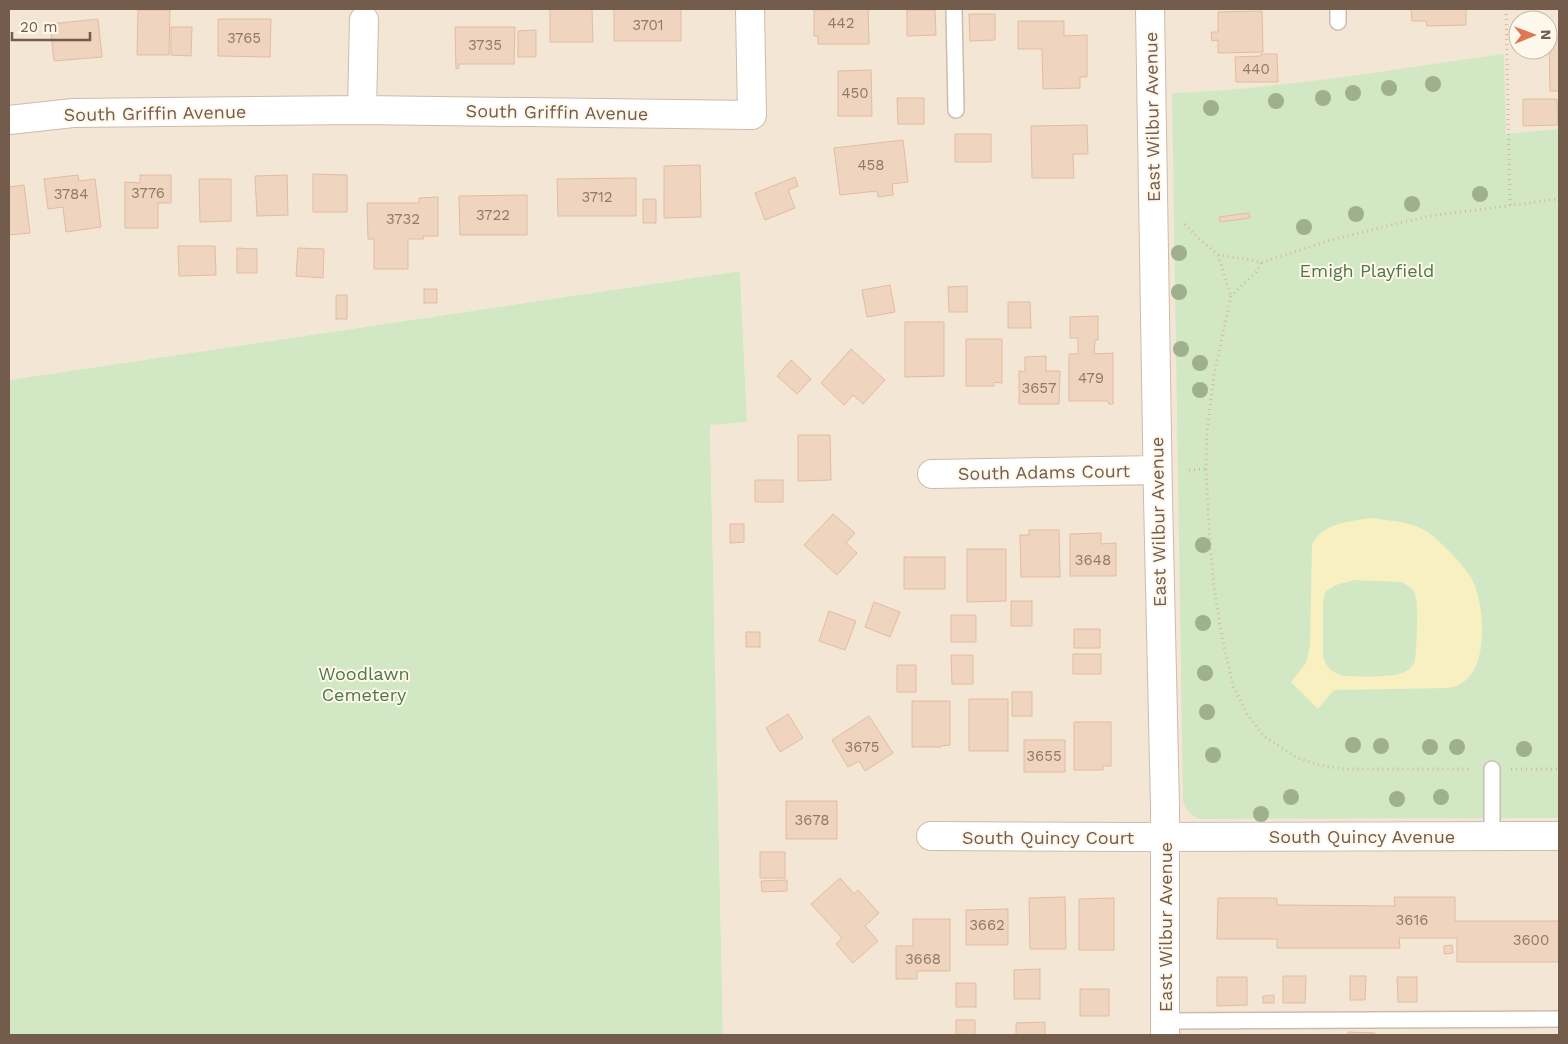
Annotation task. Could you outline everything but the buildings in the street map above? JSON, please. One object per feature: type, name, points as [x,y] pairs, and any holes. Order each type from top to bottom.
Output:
[{"type":"street","name":"South Griffin Avenue","points":[[9,120],[73,113],[362,110],[752,115],[750,9]]},
{"type":"street","name":"East Wilbur Avenue","points":[[1150,9],[1165,837],[1165,1028]]},
{"type":"street","points":[[362,110],[364,20]]},
{"type":"street","name":"South Adams Court","points":[[932,474],[1157,470]]},
{"type":"street","name":"South Quincy Court","points":[[931,836],[1165,837]]},
{"type":"street","name":"South Quincy Avenue","points":[[1165,837],[1559,836]]},
{"type":"lane","points":[[954,9],[956,110]]},
{"type":"lane","points":[[1492,769],[1492,836]]},
{"type":"lane","points":[[1165,1028],[1559,1019]]},
{"type":"path","points":[[1506,9],[1510,205]]},
{"type":"path","points":[[1218,255],[1261,263],[1307,246],[1381,226],[1430,216],[1559,199]]},
{"type":"path","points":[[1185,224],[1218,255],[1231,296],[1214,374],[1207,430],[1206,469],[1212,570],[1224,645],[1233,686],[1247,714],[1264,736],[1297,758],[1335,768],[1559,769]]},
{"type":"path","points":[[1231,296],[1256,272],[1261,263]]},
{"type":"path","points":[[1189,470],[1206,469]]},
{"type":"shaded area","points":[[9,9],[1559,9],[1559,1035],[723,1035],[710,424],[747,422],[740,271],[9,380]]},
{"type":"green space","name":"Emigh Playfield","points":[[1504,54],[1506,134],[1559,129],[1559,818],[1199,819],[1189,812],[1183,801],[1172,93],[1297,83]]},
{"type":"green space","name":"Woodlawn Cemetery","points":[[740,271],[747,422],[710,425],[723,1035],[9,1035],[9,380]]},
{"type":"sand","points":[[1372,518],[1405,523],[1429,533],[1442,544],[1470,576],[1479,601],[1481,616],[1481,648],[1477,663],[1471,675],[1457,686],[1448,688],[1334,690],[1318,709],[1291,682],[1306,663],[1310,646],[1312,545],[1322,532],[1338,524]],"holes":[[[1354,580],[1401,582],[1411,588],[1416,598],[1417,632],[1414,664],[1403,673],[1387,676],[1343,676],[1328,667],[1323,657],[1323,600],[1326,591],[1336,585]]]}]
